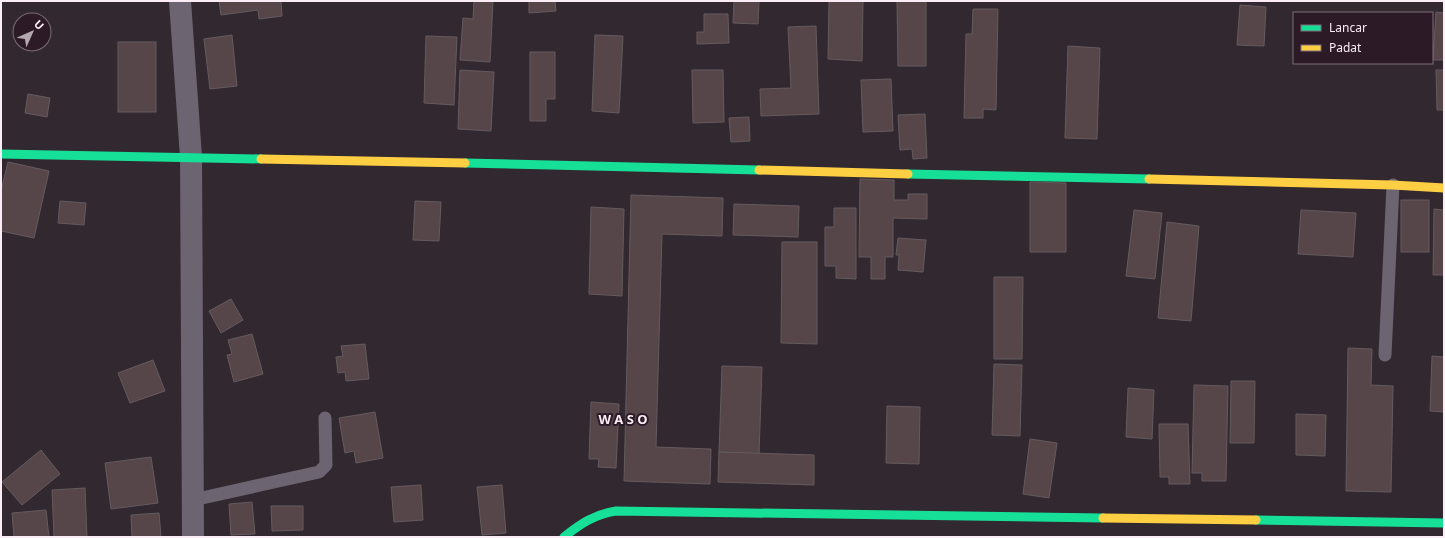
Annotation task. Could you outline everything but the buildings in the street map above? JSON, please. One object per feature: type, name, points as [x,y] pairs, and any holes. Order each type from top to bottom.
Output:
[{"type":"street","points":[[180,1],[191,157],[192,537]]},
{"type":"street","points":[[1,154],[191,157],[1393,185],[1444,188]]},
{"type":"street","points":[[572,535],[592,517],[605,512],[616,511],[1444,523]]},
{"type":"lane","points":[[1385,355],[1393,185]]},
{"type":"lane","points":[[193,500],[319,472],[326,465],[325,418]]},
{"type":"traffic: fast","points":[[1,154],[261,159]]},
{"type":"traffic: fast","points":[[465,163],[759,170]]},
{"type":"traffic: fast","points":[[908,174],[1149,179]]},
{"type":"traffic: fast","points":[[564,537],[588,520],[601,514],[616,511],[1103,518]]},
{"type":"traffic: fast","points":[[1256,520],[1444,523]]},
{"type":"traffic: slow","points":[[261,159],[465,163]]},
{"type":"traffic: slow","points":[[759,170],[908,174]]},
{"type":"traffic: slow","points":[[1149,179],[1393,185],[1444,188]]},
{"type":"traffic: slow","points":[[1103,518],[1256,520]]},
{"type":"district","name":"W A S O","points":[[623,419]]}]
